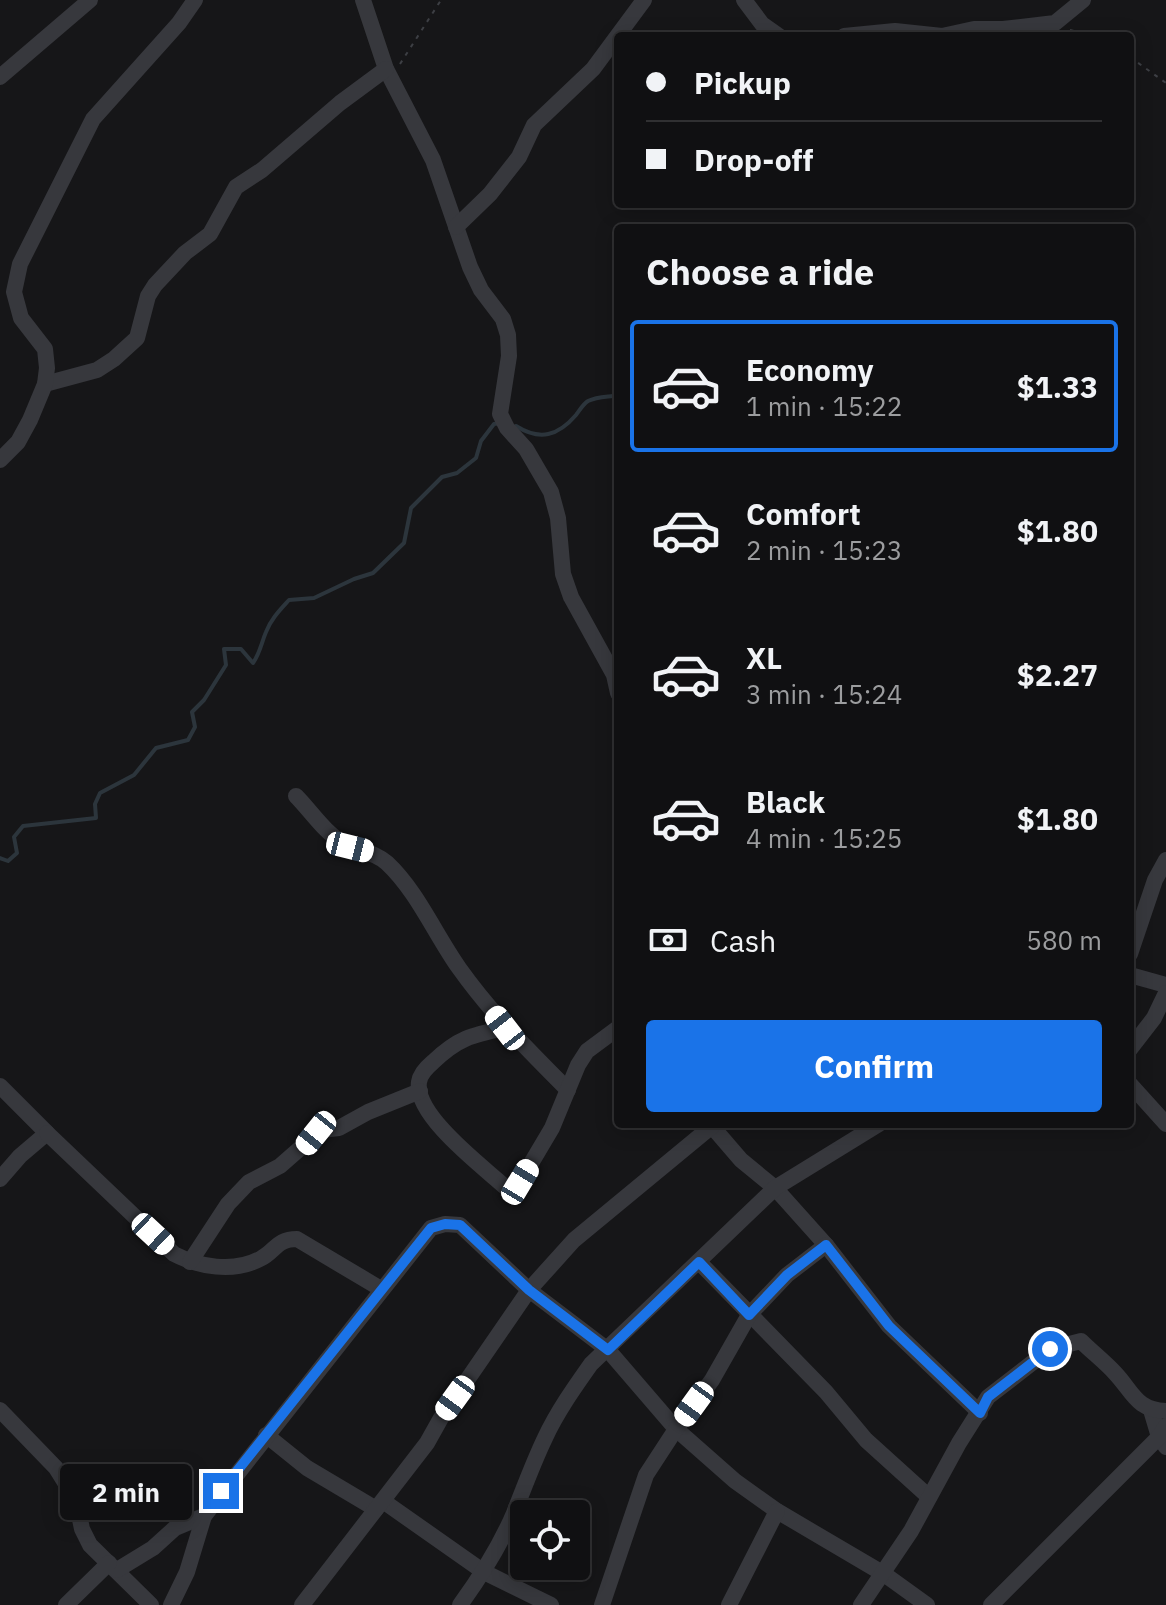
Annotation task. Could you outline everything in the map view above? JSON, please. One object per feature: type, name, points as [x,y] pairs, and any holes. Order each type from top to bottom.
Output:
[{"type":"street","points":[[0,77],[90,0]]},
{"type":"street","points":[[0,460],[18,442],[45,384],[47,368],[45,349],[21,318],[14,292],[20,264],[93,119],[179,23],[195,0]]},
{"type":"street","points":[[363,0],[390,76],[433,160],[470,267],[481,290],[503,319],[509,356],[500,414],[507,428],[526,449],[551,492],[558,518],[563,574],[571,597],[614,675]]},
{"type":"street","points":[[620,32],[644,0]]},
{"type":"street","points":[[744,0],[762,24],[773,32]]},
{"type":"street","points":[[960,32],[1055,23],[1083,0]]},
{"type":"street","points":[[456,227],[519,157],[534,125],[593,69],[614,41]]},
{"type":"street","points":[[45,384],[97,370],[114,359],[137,338],[155,285],[185,253],[210,234],[236,187],[262,170],[340,103],[390,76]]},
{"type":"street","points":[[296,796],[339,841],[371,852],[386,862],[415,897],[436,936],[505,1028],[568,1090]]},
{"type":"street","points":[[1134,942],[1155,880],[1166,860]]},
{"type":"street","points":[[1134,976],[1166,985]]},
{"type":"street","points":[[1134,1044],[1154,1018],[1166,993]]},
{"type":"street","points":[[505,1028],[467,1036],[444,1051],[419,1080],[430,1116],[460,1148],[504,1186],[513,1187],[520,1182],[552,1128],[587,1051],[614,1031]]},
{"type":"street","points":[[0,1086],[174,1254],[190,1262],[213,1267],[246,1264],[260,1259],[279,1242],[297,1239],[381,1289]]},
{"type":"street","points":[[1134,1088],[1166,1124]]},
{"type":"street","points":[[190,1262],[228,1204],[249,1182],[280,1166],[321,1130],[339,1128],[368,1112],[420,1091]]},
{"type":"street","points":[[302,1605],[427,1443],[529,1290],[574,1240],[707,1128]]},
{"type":"street","points":[[714,1128],[741,1160],[775,1188],[826,1245],[889,1326],[980,1413]]},
{"type":"street","points":[[460,1605],[484,1572],[513,1516],[546,1436],[591,1364],[775,1188],[872,1128]]},
{"type":"street","points":[[0,1179],[20,1156],[47,1133]]},
{"type":"street","points":[[171,1605],[187,1572],[204,1516],[431,1228],[445,1224],[460,1225],[529,1290],[608,1350],[676,1429],[735,1481],[777,1511],[884,1574],[927,1605]]},
{"type":"street","points":[[602,1605],[646,1475],[712,1380],[749,1315],[787,1275],[826,1245]]},
{"type":"street","points":[[699,1262],[826,1392],[866,1440],[929,1497]]},
{"type":"street","points":[[861,1605],[911,1531],[988,1397],[1050,1349],[1081,1341],[1117,1375],[1136,1400],[1159,1410],[1164,1437],[991,1605]]},
{"type":"street","points":[[0,1410],[56,1468],[76,1500],[82,1529],[90,1545],[151,1605]]},
{"type":"street","points":[[266,1435],[307,1468],[380,1505],[484,1572],[551,1605]]},
{"type":"street","points":[[729,1605],[777,1511]]},
{"type":"street","points":[[66,1605],[113,1567],[153,1548],[175,1528],[204,1516]]},
{"type":"path","points":[[390,76],[441,0]]},
{"type":"path","points":[[1055,23],[1074,32]]},
{"type":"path","points":[[1134,60],[1166,83]]},
{"type":"waterway","points":[[516,426],[533,434],[555,432],[588,401],[613,396]]},
{"type":"waterway","points":[[0,858],[8,861],[17,853],[14,837],[23,826],[96,818],[95,804],[100,793],[134,775],[156,748],[188,740],[195,727],[192,712],[204,700],[226,665],[224,649],[241,649],[253,663],[270,623],[289,600],[314,598],[373,573],[404,543],[411,508],[442,477],[457,473],[476,458],[481,441],[494,424],[501,423]]},
{"type":"route","points":[[221,1491],[431,1228],[445,1224],[460,1225],[529,1290],[608,1350],[699,1262],[749,1315],[787,1275],[826,1245],[889,1326],[980,1413],[988,1397],[1050,1349]]}]
